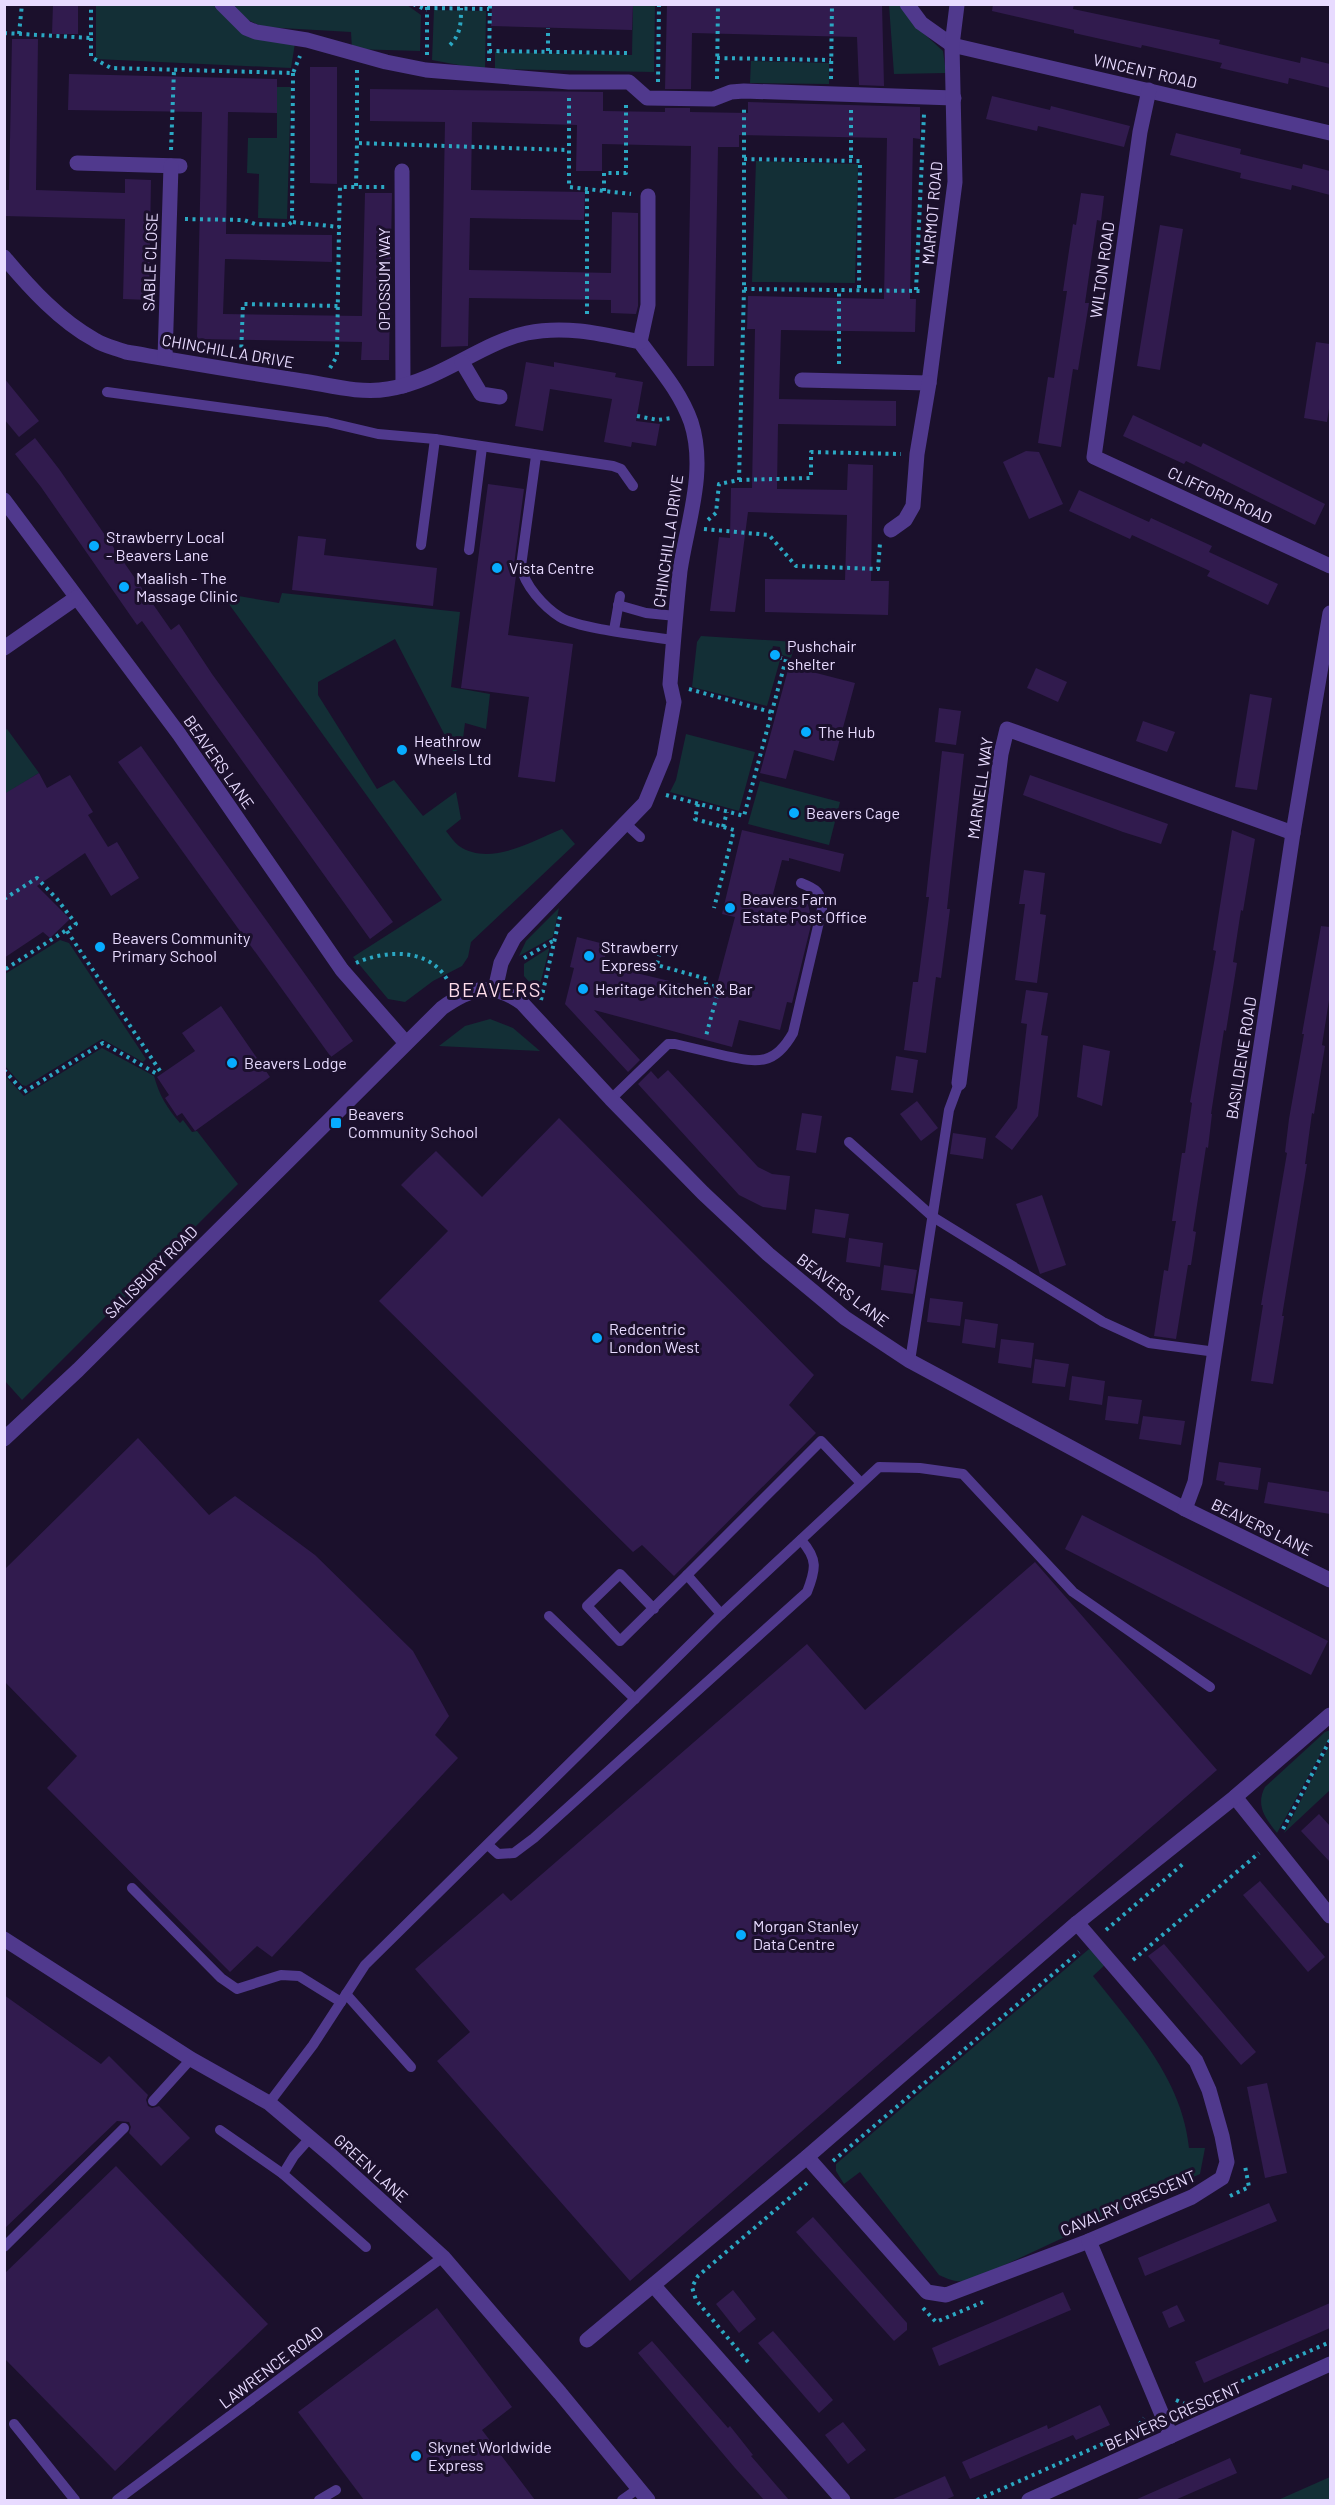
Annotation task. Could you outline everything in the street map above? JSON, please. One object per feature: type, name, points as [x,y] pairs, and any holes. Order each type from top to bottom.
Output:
[{"type":"street","points":[[222,4],[246,28],[256,32],[307,40],[386,62],[426,70],[569,82],[626,82],[634,85],[647,98],[717,98],[731,92],[744,91],[954,98]]},
{"type":"street","points":[[907,4],[921,22],[952,45]]},
{"type":"street","name":"MARMOT ROAD","points":[[891,530],[906,520],[910,514],[942,292],[955,182],[952,45],[957,5]]},
{"type":"street","name":"VINCENT ROAD","points":[[952,45],[1330,133]]},
{"type":"street","name":"WILTON ROAD","points":[[1094,457],[1140,132],[1149,90]]},
{"type":"street","points":[[77,163],[175,166]]},
{"type":"street","name":"SABLE CLOSE","points":[[165,358],[169,219],[175,166]]},
{"type":"street","name":"OPOSSUM WAY","points":[[402,171],[403,386]]},
{"type":"street","points":[[640,342],[648,305],[648,196]]},
{"type":"street","name":"CHINCHILLA DRIVE","points":[[4,257],[57,313],[75,328],[97,342],[126,352],[240,372],[369,390],[403,386],[525,333],[557,328],[587,331],[640,342],[676,389],[691,424],[697,462],[696,484],[681,569],[673,640],[670,684],[674,702],[664,756],[645,803],[518,933],[501,963],[495,990]]},
{"type":"street","points":[[462,362],[481,394],[500,397]]},
{"type":"street","points":[[802,381],[929,383]]},
{"type":"street","name":"CLIFFORD ROAD","points":[[1094,457],[1330,566]]},
{"type":"street","name":"BEAVERS LANE","points":[[4,500],[179,734],[342,970],[406,1043]]},
{"type":"street","points":[[4,648],[76,598]]},
{"type":"street","name":"BASILDENE ROAD","points":[[1185,1509],[1196,1482],[1293,833],[1330,613]]},
{"type":"street","name":"MARNELL WAY","points":[[959,1083],[1006,729],[1293,833]]},
{"type":"street","points":[[406,1043],[441,1008],[456,998],[466,993],[495,990]]},
{"type":"street","name":"BEAVERS LANE","points":[[495,990],[511,995],[537,1018],[611,1099],[768,1254],[845,1318],[910,1361],[1185,1509],[1330,1580]]},
{"type":"street","name":"SALISBURY ROAD","points":[[4,1439],[86,1361],[406,1043]]},
{"type":"street","points":[[588,2340],[807,2157],[1077,1923],[1235,1797],[1330,1715]]},
{"type":"street","points":[[1235,1797],[1330,1916]]},
{"type":"street","name":"CAVALRY CRESCENT","points":[[807,2157],[927,2292],[946,2295],[1089,2241],[1208,2189],[1222,2178],[1227,2163],[1209,2090],[1196,2061],[1077,1923]]},
{"type":"street","name":"GREEN LANE","points":[[4,1939],[191,2059],[269,2103],[310,2138],[443,2257],[643,2494]]},
{"type":"street","points":[[1089,2241],[1171,2436]]},
{"type":"street","points":[[654,2286],[843,2500]]},
{"type":"street","name":"BEAVERS CRESCENT","points":[[1029,2500],[1330,2364]]},
{"type":"lane","points":[[107,392],[327,422],[378,434],[435,439],[613,466],[621,469],[633,486]]},
{"type":"lane","points":[[421,545],[435,439]]},
{"type":"lane","points":[[469,549],[482,447]]},
{"type":"lane","points":[[536,456],[521,566],[523,578],[543,602],[560,617],[614,630],[673,640]]},
{"type":"lane","points":[[614,630],[619,601],[646,613],[676,616]]},
{"type":"lane","points":[[626,824],[640,837]]},
{"type":"lane","points":[[611,1099],[668,1044],[754,1062],[773,1057],[785,1047],[794,1033],[822,909],[822,896],[815,889],[801,883]]},
{"type":"lane","points":[[910,1361],[949,1110],[959,1083]]},
{"type":"lane","points":[[849,1142],[933,1217],[1103,1322],[1149,1343],[1216,1352]]},
{"type":"lane","points":[[654,1608],[620,1574],[587,1606],[620,1641],[654,1608],[821,1441],[861,1483]]},
{"type":"lane","points":[[269,2103],[313,2045],[365,1965],[721,1614],[879,1467],[920,1468],[963,1474],[1073,1592],[1210,1687]]},
{"type":"lane","points":[[488,1845],[498,1854],[514,1853],[534,1838],[807,1592],[815,1572],[810,1551],[801,1540]]},
{"type":"lane","points":[[687,1575],[721,1614]]},
{"type":"lane","points":[[549,1616],[635,1699]]},
{"type":"lane","points":[[132,1888],[221,1978],[237,1989],[281,1975],[299,1976],[344,1998],[411,2067]]},
{"type":"lane","points":[[153,2101],[191,2059]]},
{"type":"lane","points":[[4,2247],[124,2128]]},
{"type":"lane","points":[[220,2130],[283,2174],[366,2247]]},
{"type":"lane","points":[[283,2174],[294,2156],[310,2138]]},
{"type":"lane","name":"LAWRENCE ROAD","points":[[117,2500],[443,2257]]},
{"type":"lane","points":[[14,2424],[75,2500]]},
{"type":"lane","points":[[320,2500],[336,2490]]},
{"type":"lane","points":[[622,2500],[643,2494]]},
{"type":"path","points":[[19,34],[22,4]]},
{"type":"path","points":[[91,4],[91,57],[111,68],[293,73]]},
{"type":"path","points":[[413,4],[427,8],[490,7],[489,76]]},
{"type":"path","points":[[658,98],[659,4]]},
{"type":"path","points":[[717,98],[718,4]]},
{"type":"path","points":[[831,4],[831,94]]},
{"type":"path","points":[[426,70],[427,8]]},
{"type":"path","points":[[450,45],[456,40],[461,27],[461,8]]},
{"type":"path","points":[[548,28],[548,51]]},
{"type":"path","points":[[4,33],[91,38]]},
{"type":"path","points":[[292,222],[293,73],[307,40]]},
{"type":"path","points":[[489,51],[628,53]]},
{"type":"path","points":[[356,186],[357,53]]},
{"type":"path","points":[[717,58],[831,60]]},
{"type":"path","points":[[174,70],[175,166]]},
{"type":"path","points":[[569,82],[569,187],[648,196]]},
{"type":"path","points":[[604,191],[604,173],[626,173],[626,82]]},
{"type":"path","points":[[739,480],[744,289],[744,91]]},
{"type":"path","points":[[851,94],[851,162]]},
{"type":"path","points":[[916,290],[919,181],[925,96]]},
{"type":"path","points":[[357,143],[568,150]]},
{"type":"path","points":[[744,159],[860,162],[859,290]]},
{"type":"path","points":[[319,384],[337,356],[340,188],[402,187]]},
{"type":"path","points":[[587,189],[587,331]]},
{"type":"path","points":[[169,219],[244,220],[266,225],[288,225],[292,222],[339,226]]},
{"type":"path","points":[[744,289],[942,292]]},
{"type":"path","points":[[839,290],[839,381]]},
{"type":"path","points":[[240,372],[243,304],[338,306]]},
{"type":"path","points":[[637,416],[658,420],[687,415]]},
{"type":"path","points":[[702,540],[704,524],[716,513],[719,484],[739,480],[811,478],[811,452],[917,454]]},
{"type":"path","points":[[704,529],[769,535],[796,566],[878,569],[880,543],[891,530]]},
{"type":"path","points":[[651,791],[744,816],[786,659],[778,657]]},
{"type":"path","points":[[670,684],[771,712]]},
{"type":"path","points":[[698,804],[695,819],[734,830],[714,908]]},
{"type":"path","points":[[723,827],[727,812]]},
{"type":"path","points":[[4,898],[37,878],[57,898],[76,924],[4,970]]},
{"type":"path","points":[[537,1018],[567,883]]},
{"type":"path","points":[[4,1070],[24,1092],[103,1043],[159,1074],[67,931]]},
{"type":"path","points":[[501,963],[519,961],[554,941]]},
{"type":"path","points":[[661,946],[657,964],[707,979],[706,984],[719,988],[707,1033]]},
{"type":"path","points":[[342,970],[372,956],[411,954],[425,957],[446,976],[456,998]]},
{"type":"path","points":[[1133,1960],[1279,1838],[1330,1740]]},
{"type":"path","points":[[749,2364],[692,2294],[694,2281],[1188,1860]]},
{"type":"path","points":[[1094,1910],[1114,1936]]},
{"type":"path","points":[[1126,1952],[1140,1968]]},
{"type":"path","points":[[1227,2197],[1249,2187],[1244,2162]]},
{"type":"path","points":[[920,2305],[936,2322],[988,2300]]},
{"type":"path","points":[[1212,2398],[1223,2393],[1226,2388],[1330,2342]]},
{"type":"path","points":[[1170,2391],[1176,2400],[1186,2405],[1202,2402]]},
{"type":"path","points":[[977,2500],[1137,2429],[1145,2416]]},
{"type":"green space","points":[[231,4],[407,5],[421,15],[420,51],[352,49],[351,32],[263,27],[248,20]]},
{"type":"green space","points":[[96,5],[214,5],[242,31],[257,39],[295,43],[291,68],[96,59]]},
{"type":"green space","points":[[633,5],[655,5],[654,72],[495,69],[495,52],[632,55]]},
{"type":"green space","points":[[889,5],[901,5],[922,32],[943,51],[946,73],[894,74]]},
{"type":"green space","points":[[434,10],[486,11],[485,70],[432,60]]},
{"type":"green space","points":[[751,61],[829,63],[829,84],[750,83]]},
{"type":"green space","points":[[277,87],[291,87],[287,219],[258,218],[259,174],[247,173],[248,138],[277,138]]},
{"type":"green space","points":[[756,161],[858,164],[855,283],[752,282]]},
{"type":"green space","points":[[221,593],[279,603],[282,593],[460,612],[451,687],[490,694],[486,729],[465,723],[462,746],[454,753],[395,639],[318,682],[318,695],[377,789],[394,780],[423,816],[456,792],[461,819],[446,831],[459,846],[471,852],[497,853],[511,850],[562,829],[575,844],[471,942],[468,957],[462,966],[433,981],[405,1002],[388,999],[353,957],[442,900]]},
{"type":"green space","points":[[701,636],[796,642],[791,658],[782,655],[780,647],[773,646],[770,658],[780,660],[767,706],[692,687],[697,642]]},
{"type":"green space","points":[[7,729],[39,773],[5,794],[4,731]]},
{"type":"green space","points":[[686,734],[755,752],[739,811],[670,792],[676,780]]},
{"type":"green space","name":"Beavers Cage","points":[[760,781],[840,802],[829,845],[748,824]]},
{"type":"green space","points":[[559,908],[553,937],[519,956],[526,941]]},
{"type":"green space","points":[[60,940],[69,943],[146,1059],[143,1062],[102,1039],[26,1086],[22,1085],[5,1066],[5,974]]},
{"type":"green space","points":[[549,948],[538,992],[524,976],[524,964]]},
{"type":"green space","points":[[490,1019],[513,1028],[540,1051],[439,1046],[465,1026]]},
{"type":"green space","points":[[102,1048],[154,1076],[167,1107],[180,1123],[183,1120],[192,1132],[197,1131],[238,1184],[22,1400],[5,1381],[5,1076],[24,1096]]},
{"type":"green space","points":[[1330,1730],[1330,1737],[1277,1833],[1263,1812],[1261,1800],[1265,1787]]},
{"type":"green space","points":[[1330,1744],[1330,1790],[1284,1833]]},
{"type":"green space","points":[[1089,1949],[1107,1963],[1093,1976],[1140,2035],[1166,2077],[1185,2123],[1189,2148],[1205,2148],[1200,2174],[976,2278],[956,2281],[939,2275],[860,2172],[844,2184],[836,2171],[836,2164]]},
{"type":"green space","points":[[1330,2477],[1330,2500],[1278,2500]]},
{"type":"building","points":[[53,4],[78,4],[78,34],[52,34]]},
{"type":"building","points":[[492,4],[633,4],[632,30],[491,26]]},
{"type":"building","points":[[667,4],[882,4],[884,86],[859,85],[857,37],[692,33],[691,89],[665,89]]},
{"type":"building","points":[[993,4],[1074,4],[1073,9],[1220,40],[1219,44],[1300,63],[1301,57],[1330,64],[1330,88],[1289,78],[1288,84],[1220,68],[1222,63],[1074,33],[1074,30],[992,11]]},
{"type":"building","points":[[12,39],[38,39],[36,190],[125,193],[125,179],[151,180],[149,300],[123,299],[125,219],[4,216],[4,190],[9,190]]},
{"type":"building","points":[[310,67],[337,67],[337,184],[310,183]]},
{"type":"building","points":[[69,74],[277,79],[277,113],[228,112],[226,234],[332,235],[332,262],[225,259],[223,314],[362,316],[365,193],[392,193],[389,360],[361,360],[362,342],[197,339],[202,112],[68,110]]},
{"type":"building","points":[[370,89],[603,92],[603,111],[665,112],[665,108],[690,108],[690,112],[748,113],[748,102],[920,107],[920,139],[913,138],[910,299],[916,299],[915,332],[781,330],[779,399],[896,401],[896,426],[778,424],[777,489],[847,490],[848,464],[873,465],[871,581],[889,581],[888,615],[765,612],[765,579],[845,580],[847,515],[748,512],[735,612],[710,611],[719,537],[730,538],[731,488],[752,488],[755,329],[747,329],[748,296],[884,299],[887,138],[739,135],[739,147],[718,147],[714,366],[687,366],[691,146],[602,144],[602,171],[576,171],[577,125],[472,122],[471,190],[585,192],[584,220],[470,218],[469,270],[611,273],[612,212],[638,213],[638,306],[636,314],[611,313],[611,300],[469,298],[468,346],[441,347],[445,122],[370,121]]},
{"type":"building","points":[[992,96],[1050,110],[1051,106],[1130,126],[1124,147],[1038,126],[1037,131],[986,119]]},
{"type":"building","points":[[1176,133],[1241,149],[1240,154],[1302,169],[1303,164],[1330,171],[1330,195],[1292,185],[1291,190],[1240,178],[1241,173],[1170,155]]},
{"type":"building","points":[[1081,193],[1104,196],[1101,221],[1097,220],[1085,303],[1089,303],[1078,370],[1073,369],[1061,447],[1038,443],[1048,377],[1054,378],[1067,291],[1063,291],[1073,224],[1076,225]]},
{"type":"building","points":[[1160,225],[1183,229],[1160,370],[1137,366]]},
{"type":"building","points":[[1316,342],[1330,344],[1330,402],[1327,422],[1304,418]]},
{"type":"building","points":[[526,362],[554,367],[554,362],[616,373],[615,377],[643,382],[636,421],[660,424],[656,446],[632,442],[631,447],[604,442],[612,399],[550,389],[543,431],[515,426]]},
{"type":"building","points":[[4,378],[39,421],[19,437],[4,419]]},
{"type":"building","points":[[1133,415],[1201,447],[1203,443],[1325,504],[1315,525],[1186,461],[1184,464],[1123,436]]},
{"type":"building","points":[[35,438],[171,630],[179,624],[212,674],[393,922],[370,939],[142,621],[137,625],[41,487],[15,454]]},
{"type":"building","points":[[1026,451],[1039,452],[1063,504],[1029,519],[1003,462]]},
{"type":"building","name":"Vista Centre","points":[[488,484],[524,489],[508,635],[573,644],[555,782],[518,777],[529,697],[461,688]]},
{"type":"building","points":[[1079,490],[1149,522],[1151,518],[1212,546],[1209,552],[1278,584],[1268,605],[1207,576],[1210,571],[1132,535],[1130,539],[1069,511]]},
{"type":"building","points":[[298,536],[326,539],[324,555],[437,568],[433,606],[292,590]]},
{"type":"building","name":"The Hub","points":[[789,666],[855,683],[834,761],[794,750],[786,779],[760,773]]},
{"type":"building","points":[[1036,668],[1067,682],[1058,702],[1027,688]]},
{"type":"building","points":[[1250,694],[1272,698],[1257,790],[1235,787]]},
{"type":"building","points":[[939,708],[961,711],[956,745],[935,742]]},
{"type":"building","points":[[1143,721],[1175,732],[1167,752],[1136,741]]},
{"type":"building","points":[[141,746],[353,1041],[331,1057],[118,762]]},
{"type":"building","points":[[942,751],[964,754],[947,909],[950,909],[941,978],[936,977],[926,1053],[904,1050],[913,982],[918,982],[929,897],[926,897]]},
{"type":"building","points":[[39,773],[47,788],[70,775],[93,812],[88,815],[108,847],[117,842],[139,878],[111,896],[85,853],[37,886],[70,919],[50,938],[43,932],[4,958],[4,794]]},
{"type":"building","points":[[1030,775],[1168,824],[1161,844],[1023,795]]},
{"type":"building","points":[[742,830],[844,854],[840,872],[789,858],[789,861],[782,860],[773,894],[808,904],[812,921],[792,1003],[787,1002],[780,1030],[739,1020],[732,1047],[594,1010],[640,1060],[628,1072],[565,1004],[574,968],[570,967],[577,937],[608,945],[603,965],[715,992],[735,917],[722,914]]},
{"type":"building","points":[[1232,830],[1255,839],[1233,962],[1237,963],[1226,1031],[1224,1030],[1208,1148],[1206,1147],[1193,1231],[1196,1232],[1191,1265],[1188,1265],[1176,1339],[1154,1336],[1164,1270],[1168,1271],[1176,1221],[1172,1221],[1182,1153],[1185,1153],[1192,1103],[1190,1102],[1216,951],[1213,950]]},
{"type":"building","points":[[1024,870],[1045,873],[1040,914],[1046,915],[1037,983],[1015,980],[1025,904],[1019,904]]},
{"type":"building","points":[[1321,926],[1330,927],[1330,994],[1322,1045],[1325,1046],[1314,1114],[1312,1113],[1305,1164],[1307,1164],[1273,1384],[1251,1381],[1263,1305],[1261,1305],[1287,1153],[1285,1152],[1289,1119],[1304,1034],[1302,1034]]},
{"type":"building","points":[[1026,990],[1048,993],[1041,1035],[1048,1036],[1038,1116],[1012,1150],[995,1137],[1017,1108],[1027,1024],[1021,1023]]},
{"type":"building","name":"Beavers Lodge","points":[[221,1006],[270,1077],[195,1131],[182,1113],[177,1116],[165,1098],[169,1095],[157,1077],[195,1051],[182,1033]]},
{"type":"building","points":[[1083,1045],[1110,1051],[1102,1106],[1077,1097]]},
{"type":"building","points":[[896,1056],[918,1060],[913,1093],[891,1090]]},
{"type":"building","points":[[668,1070],[758,1167],[772,1174],[790,1176],[786,1210],[763,1207],[739,1195],[638,1084],[651,1071],[658,1079]]},
{"type":"building","points":[[917,1101],[938,1128],[921,1141],[900,1114]]},
{"type":"building","points":[[802,1113],[822,1116],[816,1153],[796,1150]]},
{"type":"building","name":"Redcentric London West","points":[[559,1118],[814,1375],[789,1405],[816,1433],[674,1576],[642,1545],[633,1552],[379,1301],[448,1231],[401,1185],[436,1151],[482,1197]]},
{"type":"building","points":[[953,1133],[986,1138],[983,1159],[950,1154]]},
{"type":"building","points":[[1042,1195],[1066,1265],[1040,1274],[1016,1204]]},
{"type":"building","points":[[815,1209],[849,1214],[845,1238],[812,1233]]},
{"type":"building","points":[[849,1238],[883,1243],[880,1267],[846,1262]]},
{"type":"building","points":[[884,1265],[917,1270],[913,1294],[881,1290]]},
{"type":"building","points":[[930,1298],[963,1302],[960,1326],[927,1322]]},
{"type":"building","points":[[965,1319],[998,1324],[995,1348],[962,1343]]},
{"type":"building","points":[[1001,1339],[1034,1343],[1031,1368],[998,1363]]},
{"type":"building","points":[[1035,1359],[1069,1364],[1065,1387],[1032,1383]]},
{"type":"building","points":[[1072,1376],[1105,1381],[1102,1405],[1069,1400]]},
{"type":"building","points":[[1108,1396],[1142,1400],[1138,1424],[1105,1420]]},
{"type":"building","points":[[1143,1416],[1185,1421],[1181,1445],[1139,1439]]},
{"type":"building","points":[[138,1438],[209,1515],[235,1496],[315,1555],[413,1651],[449,1716],[435,1735],[458,1758],[272,1957],[257,1946],[230,1972],[47,1788],[77,1756],[4,1681],[4,1570]]},
{"type":"building","points":[[1219,1462],[1261,1468],[1258,1490],[1224,1485],[1225,1482],[1216,1480]]},
{"type":"building","points":[[1268,1482],[1330,1492],[1330,1514],[1264,1503]]},
{"type":"building","points":[[1082,1515],[1328,1641],[1311,1675],[1065,1549]]},
{"type":"building","name":"Morgan Stanley Data Centre","points":[[1035,1562],[1217,1770],[630,2281],[437,2061],[470,2032],[415,1969],[503,1893],[511,1901],[807,1644],[865,1710]]},
{"type":"building","points":[[1319,1814],[1330,1826],[1330,1862],[1301,1831]]},
{"type":"building","points":[[1260,1881],[1325,1957],[1308,1972],[1243,1895]]},
{"type":"building","points":[[1164,1944],[1256,2052],[1241,2065],[1148,1956]]},
{"type":"building","points":[[4,1995],[101,2064],[109,2056],[148,2095],[146,2100],[148,2106],[152,2108],[159,2106],[190,2138],[161,2166],[129,2133],[131,2127],[129,2122],[117,2121],[4,2229]]},
{"type":"building","points":[[1267,2083],[1287,2173],[1265,2178],[1247,2087]]},
{"type":"building","points":[[116,2166],[268,2324],[115,2471],[4,2358],[4,2274]]},
{"type":"building","points":[[1269,2203],[1277,2221],[1145,2276],[1138,2258]]},
{"type":"building","points":[[813,2217],[907,2323],[907,2330],[894,2341],[796,2232]]},
{"type":"building","points":[[733,2290],[756,2319],[739,2333],[716,2304]]},
{"type":"building","points":[[1063,2292],[1071,2310],[939,2366],[932,2348]]},
{"type":"building","points":[[1330,2303],[1330,2328],[1204,2383],[1195,2362]]},
{"type":"building","points":[[1177,2305],[1185,2321],[1169,2328],[1162,2312]]},
{"type":"building","name":"Skynet Worldwide Express","points":[[437,2308],[512,2407],[482,2430],[535,2500],[364,2500],[298,2412]]},
{"type":"building","points":[[773,2331],[833,2400],[819,2413],[758,2343]]},
{"type":"building","points":[[652,2341],[728,2428],[730,2426],[753,2455],[751,2456],[789,2500],[764,2500],[735,2468],[638,2353]]},
{"type":"building","points":[[1100,2405],[1110,2425],[1076,2440],[1073,2435],[970,2479],[962,2462],[1047,2425],[1048,2429]]},
{"type":"building","points":[[843,2422],[866,2450],[848,2464],[825,2435]]},
{"type":"building","points":[[1230,2458],[1237,2473],[1175,2500],[1135,2500]]},
{"type":"building","points":[[945,2476],[954,2496],[945,2500],[891,2500]]},
{"type":"place","name":"Strawberry Local - Beavers Lane","points":[[94,546]]},
{"type":"place","name":"Vista Centre","points":[[497,568]]},
{"type":"place","name":"Maalish - The Massage Clinic","points":[[124,587]]},
{"type":"place","name":"Pushchair shelter","points":[[775,655]]},
{"type":"place","name":"The Hub","points":[[806,732]]},
{"type":"place","name":"Heathrow Wheels Ltd","points":[[402,750]]},
{"type":"place","name":"Beavers Cage","points":[[794,813]]},
{"type":"place","name":"Beavers Farm Estate Post Office","points":[[730,908]]},
{"type":"place","name":"Beavers Community Primary School","points":[[100,947]]},
{"type":"place","name":"Strawberry Express","points":[[589,956]]},
{"type":"place","name":"Heritage Kitchen & Bar","points":[[583,989]]},
{"type":"place","name":"Beavers Lodge","points":[[232,1063]]},
{"type":"place","name":"Beavers Community School","points":[[336,1123]]},
{"type":"place","name":"Redcentric London West","points":[[597,1338]]},
{"type":"place","name":"Morgan Stanley Data Centre","points":[[741,1935]]},
{"type":"place","name":"Skynet Worldwide Express","points":[[416,2456]]},
{"type":"district","name":"BEAVERS","points":[[495,990]]}]
